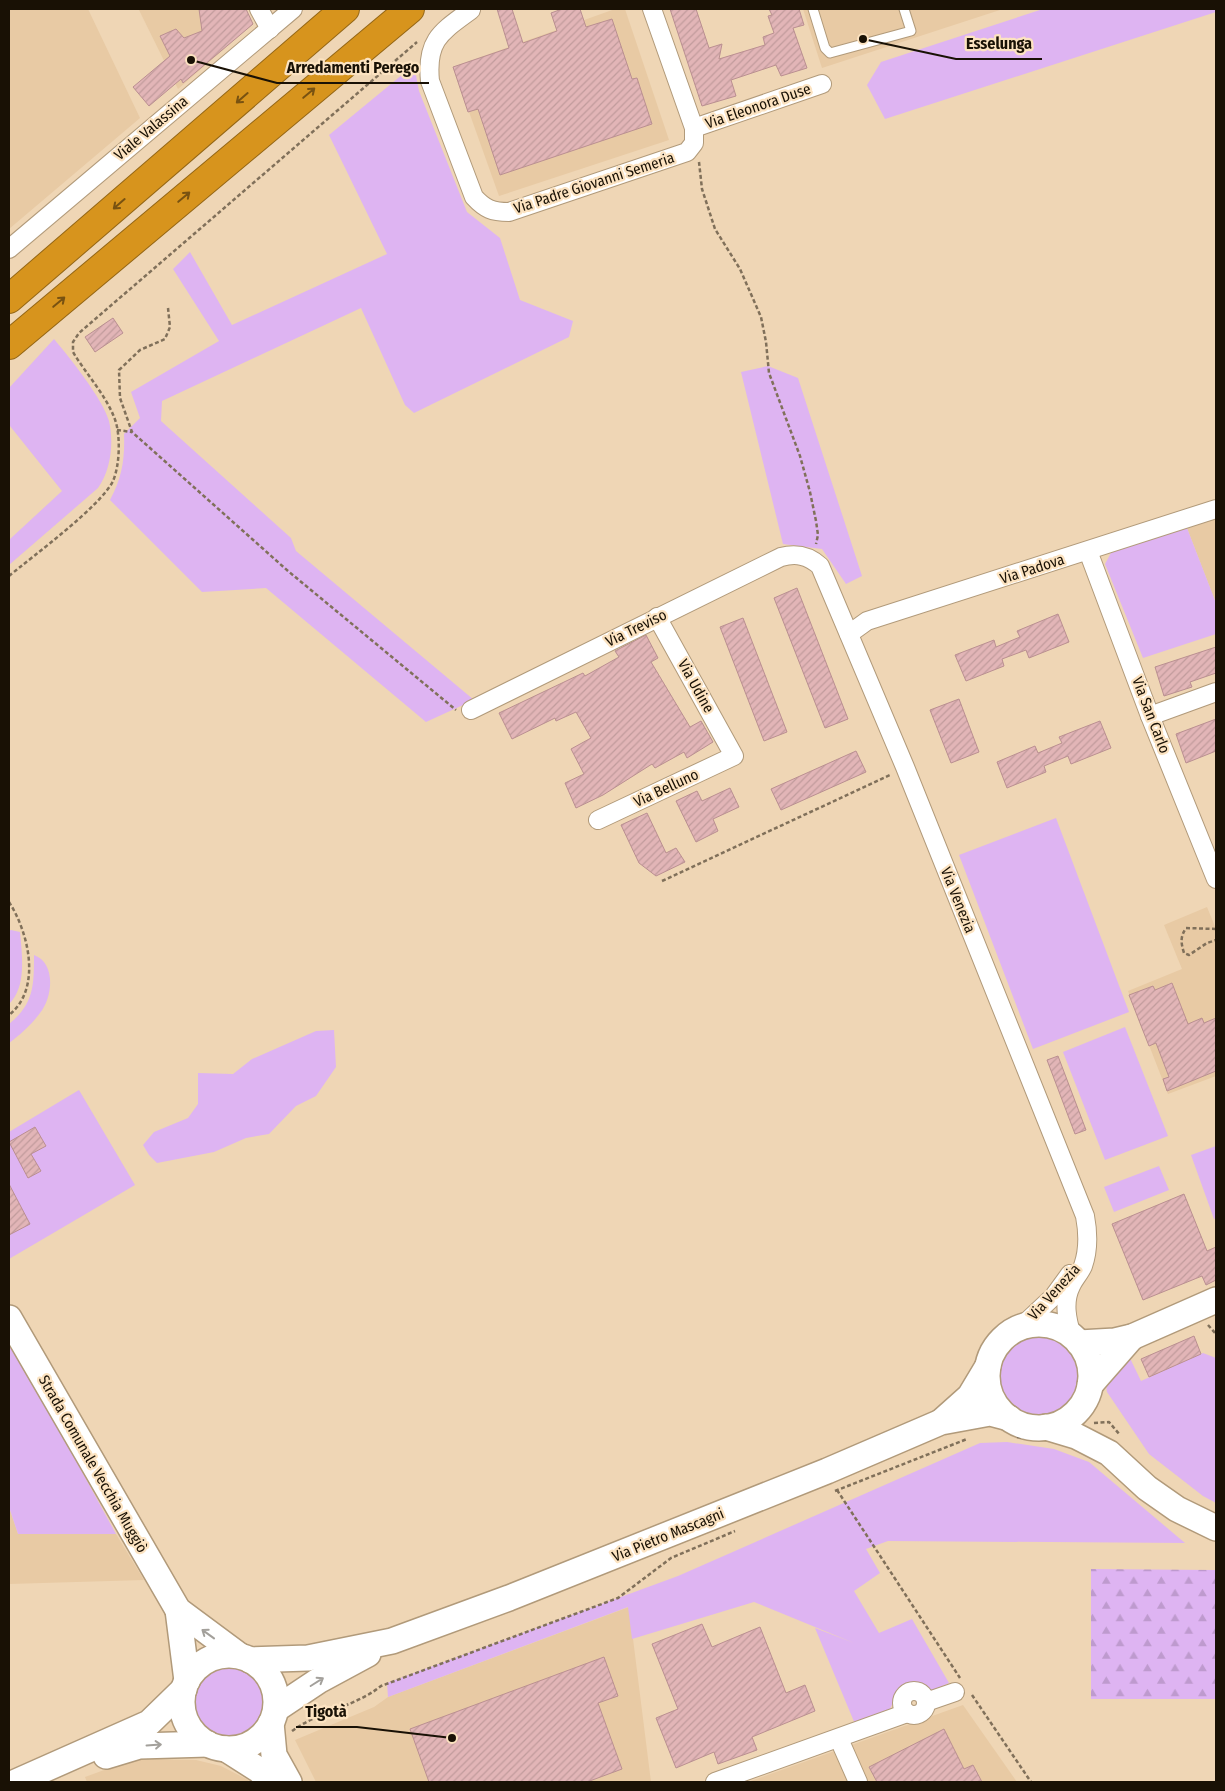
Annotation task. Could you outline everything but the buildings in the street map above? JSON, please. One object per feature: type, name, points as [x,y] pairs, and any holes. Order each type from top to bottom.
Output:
[{"type":"highway","points":[[9,298],[345,9]]},
{"type":"highway","points":[[9,367],[18,337],[410,9]]},
{"type":"main road","points":[[1109,1453],[1076,1436],[1039,1433],[1026,1426],[1008,1427],[993,1400],[988,1384],[988,1366],[996,1347],[1012,1332],[1021,1327],[1048,1325],[1076,1339],[1109,1342],[1132,1337],[1216,1300]]},
{"type":"main road","name":"Strada Comunale Vecchia Muggiò","points":[[9,1318],[178,1610]]},
{"type":"main road","points":[[1039,1433],[1071,1417],[1086,1394],[1132,1337]]},
{"type":"main road","points":[[1076,1339],[1089,1363],[1086,1394],[1090,1424],[1109,1453],[1147,1488],[1177,1509],[1216,1528]]},
{"type":"main road","name":"Via Pietro Mascagni","points":[[279,1724],[318,1681],[392,1641],[831,1485],[941,1422],[970,1396],[988,1366]]},
{"type":"main road","name":"Via Pietro Mascagni","points":[[941,1422],[990,1413],[1008,1427]]},
{"type":"main road","points":[[178,1610],[262,1668],[271,1680],[276,1694],[279,1724],[274,1755],[289,1782]]},
{"type":"main road","points":[[178,1610],[186,1685],[183,1710],[191,1730],[259,1770],[271,1782]]},
{"type":"main road","name":"Via Pietro Mascagni","points":[[245,1658],[308,1658],[392,1641]]},
{"type":"main road","points":[[16,1782],[149,1723],[186,1685],[196,1668],[209,1659],[224,1655],[245,1658]]},
{"type":"main road","points":[[39,1773],[80,1766],[139,1746],[237,1749],[258,1740],[279,1724]]},
{"type":"street","points":[[260,9],[270,29]]},
{"type":"street","name":"Viale Valassina","points":[[9,249],[293,9]]},
{"type":"street","name":"Via Padre Giovanni Semeria","points":[[471,10],[442,31],[432,46],[428,64],[430,80],[474,197],[483,207],[493,212],[509,212],[687,152],[694,143],[694,128],[652,9]]},
{"type":"street","name":"Via Eleonora Duse","points":[[694,128],[822,84]]},
{"type":"street","name":"Via Padova","points":[[849,634],[867,621],[1216,509]]},
{"type":"street","name":"Via San Carlo","points":[[1088,551],[1150,716],[1211,851],[1216,879]]},
{"type":"street","name":"Via Treviso","points":[[471,710],[781,557],[791,554],[808,557]]},
{"type":"street","name":"Via Venezia","points":[[808,557],[820,566],[905,767],[1085,1216],[1089,1237],[1085,1256],[1068,1297],[1068,1322],[1076,1339]]},
{"type":"street","name":"Via Udine","points":[[657,617],[734,756]]},
{"type":"street","points":[[1150,716],[1216,692]]},
{"type":"street","name":"Via Belluno","points":[[598,820],[734,756]]},
{"type":"street","name":"Via Venezia","points":[[1021,1327],[1054,1296],[1085,1256]]},
{"type":"street","points":[[715,1782],[907,1713],[903,1708],[902,1701],[905,1695],[911,1691],[918,1692],[924,1696],[926,1702],[964,1690]]},
{"type":"street","points":[[839,1739],[858,1782]]},
{"type":"lane","points":[[812,9],[824,48],[830,53],[911,31],[904,9]]},
{"type":"path","points":[[9,576],[105,493],[113,480],[117,461],[118,430],[110,407],[73,352],[72,342],[78,333],[418,41]]},
{"type":"path","points":[[691,147],[699,162],[702,190],[715,230],[740,268],[761,317],[769,373],[800,456],[816,521],[818,535],[808,557]]},
{"type":"path","points":[[168,308],[170,327],[165,339],[140,350],[120,370],[120,398],[132,432],[288,571],[457,710],[471,710]]},
{"type":"path","points":[[118,430],[132,432]]},
{"type":"path","points":[[662,881],[905,767]]},
{"type":"path","points":[[9,902],[25,931],[28,982],[24,997],[9,1015]]},
{"type":"path","points":[[1216,929],[1186,928],[1181,935],[1181,944],[1184,952],[1190,955],[1207,943],[1216,940]]},
{"type":"path","points":[[1008,1427],[1039,1433]]},
{"type":"path","points":[[969,1438],[831,1485],[964,1690],[1031,1782]]},
{"type":"path","points":[[279,1724],[292,1730],[299,1725],[367,1697],[381,1686],[618,1598],[671,1558],[740,1529]]},
{"type":"shaded area","points":[[9,9],[88,9],[140,118],[9,229]]},
{"type":"shaded area","points":[[246,9],[253,24],[178,89],[139,10]]},
{"type":"shaded area","points":[[615,9],[625,9],[669,140],[499,196],[453,67]]},
{"type":"shaded area","points":[[803,9],[1003,9],[822,68]]},
{"type":"shaded area","points":[[1216,519],[1216,603],[1187,528]]},
{"type":"shaded area","points":[[1207,907],[1216,929],[1216,1076],[1168,1094],[1128,991],[1182,969],[1164,925]]},
{"type":"shaded area","points":[[9,1507],[18,1534],[116,1534],[144,1580],[9,1584]]},
{"type":"shaded area","points":[[629,1607],[651,1782],[316,1782],[295,1740],[374,1707],[388,1697]]},
{"type":"shaded area","points":[[963,1705],[1017,1782],[748,1782]]},
{"type":"shaded area","points":[[146,1759],[196,1760],[221,1766],[252,1782],[87,1782],[85,1777],[126,1762]]},
{"type":"green space","points":[[1043,9],[1216,9],[1216,12],[885,119],[867,85],[881,62]]},
{"type":"green space","points":[[414,65],[419,91],[467,212],[500,238],[520,300],[573,321],[569,337],[414,413],[405,405],[361,308],[162,401],[161,421],[291,538],[296,551],[474,700],[426,722],[266,588],[202,592],[110,500],[122,468],[124,434],[140,418],[131,392],[219,341],[173,269],[190,252],[232,325],[387,254],[329,135]]},
{"type":"green space","points":[[54,339],[85,378],[106,412],[111,438],[109,465],[98,488],[9,565],[9,540],[62,491],[10,426],[9,388]]},
{"type":"green space","points":[[768,366],[798,378],[862,576],[846,584],[822,549],[783,544],[741,372]]},
{"type":"green space","points":[[1187,528],[1216,603],[1216,634],[1143,658],[1105,564],[1112,551]]},
{"type":"green space","points":[[1056,818],[1129,1012],[1033,1049],[959,855]]},
{"type":"green space","points":[[9,931],[20,932],[22,970],[19,989],[9,1004]]},
{"type":"green space","points":[[34,955],[46,965],[49,973],[50,990],[48,998],[40,1013],[22,1033],[9,1043],[9,1024],[23,1009],[31,993],[34,976]]},
{"type":"green space","points":[[1125,1027],[1168,1136],[1105,1160],[1063,1052]]},
{"type":"green space","points":[[334,1030],[336,1067],[316,1096],[296,1106],[269,1134],[246,1138],[214,1152],[157,1163],[149,1155],[143,1145],[154,1132],[188,1118],[198,1104],[198,1073],[233,1074],[252,1059],[316,1031]]},
{"type":"green space","points":[[79,1090],[135,1185],[9,1259],[9,1132]]},
{"type":"green space","points":[[1216,1146],[1216,1218],[1214,1219],[1191,1155]]},
{"type":"green space","points":[[1159,1166],[1169,1190],[1114,1212],[1104,1187]]},
{"type":"green space","points":[[1039,1333],[1056,1336],[1070,1346],[1080,1360],[1083,1377],[1080,1394],[1070,1408],[1056,1418],[1039,1421],[1022,1418],[1008,1408],[998,1394],[995,1377],[998,1360],[1008,1346],[1022,1336]]},
{"type":"green space","points":[[9,1338],[116,1534],[18,1534],[9,1507]]},
{"type":"green space","points":[[1127,1352],[1141,1381],[1203,1353],[1216,1358],[1216,1503],[1203,1496],[1149,1454],[1107,1392],[1110,1377]]},
{"type":"green space","points":[[1007,1442],[1054,1449],[1089,1462],[1185,1543],[888,1541],[866,1549],[880,1573],[854,1591],[879,1633],[912,1619],[949,1683],[929,1692],[921,1686],[909,1684],[900,1690],[890,1709],[855,1724],[815,1628],[854,1643],[754,1602],[632,1639],[628,1607],[388,1697],[387,1683],[678,1576],[980,1443]]},
{"type":"green space","points":[[1091,1569],[1216,1570],[1216,1699],[1091,1699]]},
{"type":"green space","points":[[228,1666],[248,1672],[258,1682],[264,1702],[258,1722],[248,1732],[228,1738],[208,1732],[198,1722],[192,1702],[198,1682],[208,1672]]},
{"type":"place","name":"Esselunga","points":[[863,39]]},
{"type":"place","name":"Arredamenti Perego","points":[[191,60]]},
{"type":"place","name":"Tigotà","points":[[452,1738]]}]
